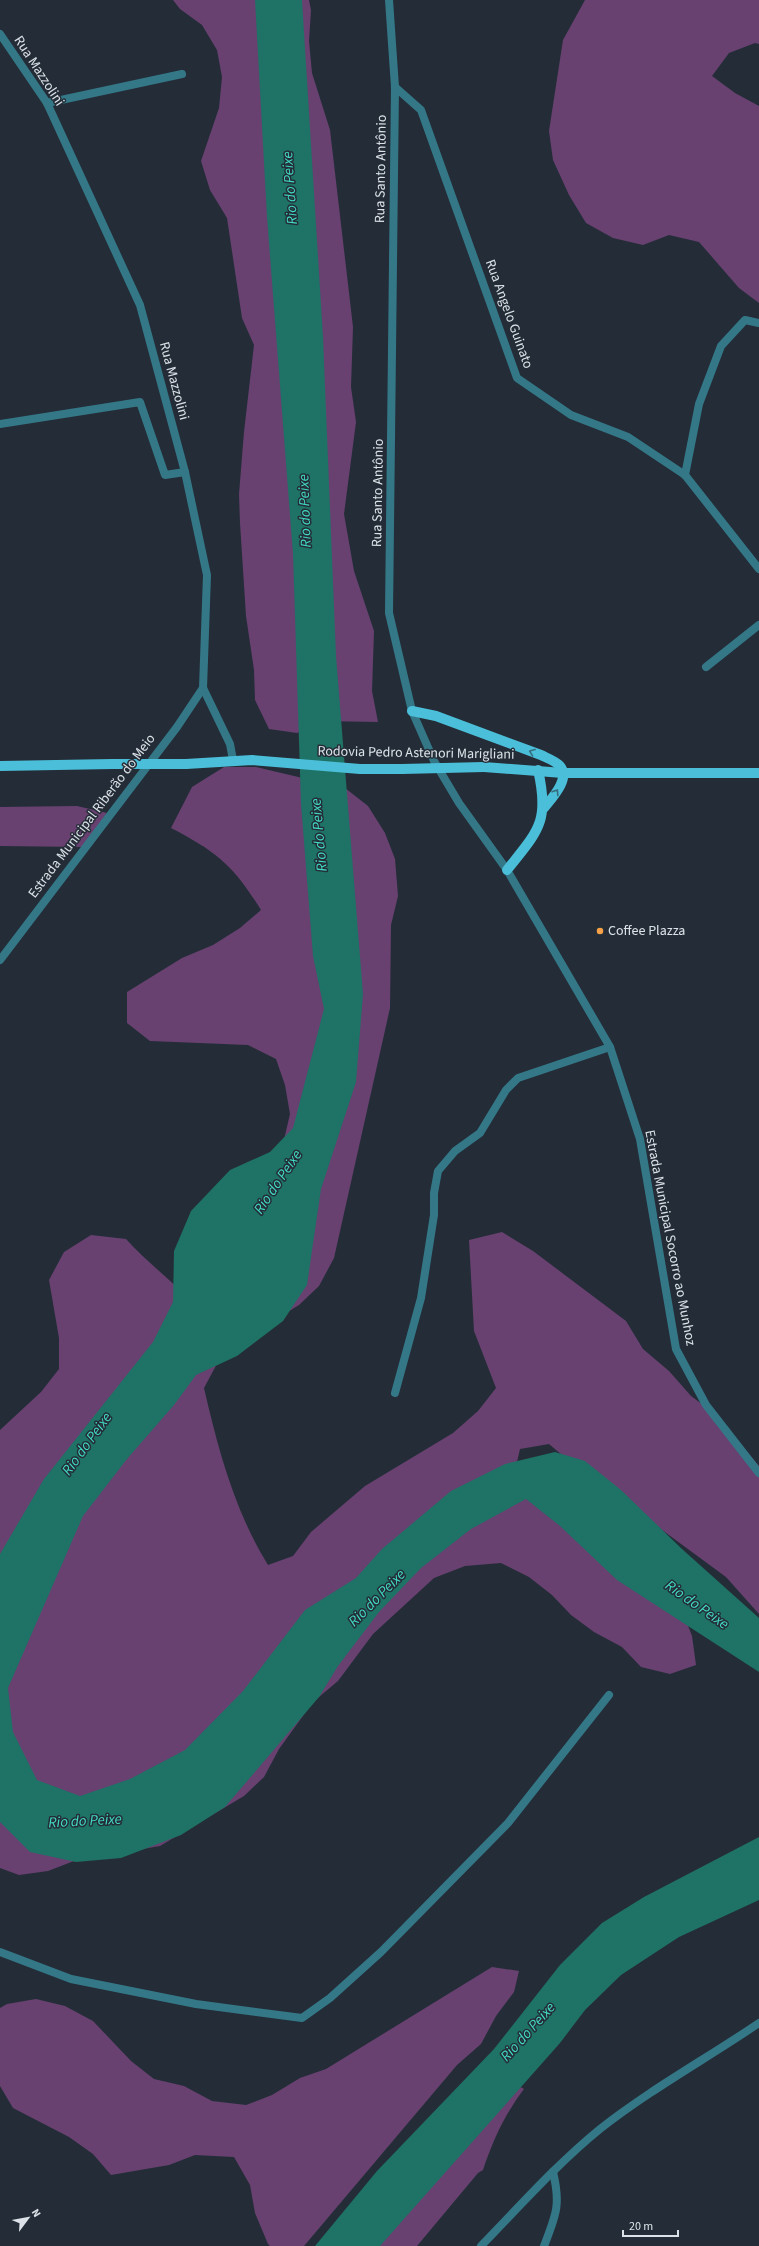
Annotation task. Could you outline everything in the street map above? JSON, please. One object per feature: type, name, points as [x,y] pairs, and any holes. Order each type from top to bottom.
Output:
[{"type":"main road","points":[[412,710],[436,716],[541,755],[557,763],[561,767],[563,773],[559,788],[544,808],[533,838],[507,870]]},
{"type":"main road","name":"Rodovia Pedro Astenori Marigliani","points":[[0,766],[186,764],[252,760],[360,769],[484,768],[538,770],[563,773],[759,772]]},
{"type":"main road","points":[[538,770],[544,808]]},
{"type":"street","name":"Rua Santo Antônio","points":[[389,0],[395,87],[390,613],[412,710],[434,761],[459,803],[507,870]]},
{"type":"street","name":"Rua Mazzolini","points":[[0,34],[47,103],[140,305],[185,472],[207,575],[203,688],[230,744],[233,760]]},
{"type":"street","points":[[47,103],[182,74]]},
{"type":"street","name":"Rua Angelo Guinato","points":[[395,87],[421,110],[517,378],[571,415],[628,436],[685,475],[759,569]]},
{"type":"street","points":[[685,475],[699,404],[721,346],[745,320],[759,323]]},
{"type":"street","points":[[0,424],[140,402],[165,475],[185,472]]},
{"type":"street","points":[[706,667],[759,625]]},
{"type":"street","name":"Estrada Municipal Riberão do Meio","points":[[0,960],[177,727],[203,688]]},
{"type":"street","name":"Estrada Municipal Socorro ao Munhoz","points":[[507,870],[610,1047],[640,1139],[676,1349],[706,1405],[759,1473]]},
{"type":"street","points":[[395,1393],[421,1298],[434,1215],[434,1193],[438,1171],[455,1151],[480,1133],[506,1090],[518,1078],[610,1047]]},
{"type":"street","points":[[0,1952],[71,1979],[196,2004],[302,2018],[330,1998],[381,1952],[508,1822],[609,1695]]},
{"type":"street","points":[[481,2246],[553,2172],[599,2130],[652,2090],[759,2023]]},
{"type":"street","points":[[544,2246],[557,2212],[557,2191],[553,2172]]},
{"type":"shaded area","points":[[173,0],[309,0],[311,10],[309,41],[312,73],[330,130],[353,327],[351,387],[356,422],[344,514],[354,571],[374,631],[372,691],[378,722],[323,721],[297,733],[269,729],[255,700],[254,670],[246,616],[239,494],[244,432],[254,345],[242,318],[227,218],[210,190],[201,161],[219,108],[222,77],[217,50],[202,25],[180,9]]},
{"type":"shaded area","points":[[585,0],[759,0],[759,44],[755,43],[729,53],[712,76],[735,93],[759,106],[759,303],[739,288],[699,242],[669,235],[643,245],[613,238],[586,223],[569,195],[553,160],[549,131],[563,40]]},
{"type":"shaded area","points":[[224,767],[256,767],[345,788],[368,806],[385,833],[395,859],[398,896],[391,925],[390,1008],[334,1258],[319,1286],[299,1305],[239,1342],[219,1360],[204,1388],[215,1434],[229,1480],[246,1524],[268,1565],[293,1556],[311,1532],[365,1486],[453,1433],[478,1411],[496,1388],[474,1331],[469,1240],[502,1232],[533,1251],[626,1321],[643,1349],[669,1371],[691,1396],[714,1413],[759,1466],[759,1614],[726,1577],[575,1466],[549,1444],[520,1449],[513,1479],[682,1610],[692,1636],[696,1665],[670,1674],[641,1667],[622,1647],[594,1632],[571,1615],[552,1595],[529,1577],[501,1563],[465,1566],[434,1578],[373,1634],[338,1681],[313,1702],[279,1749],[264,1777],[244,1796],[160,1846],[74,1861],[48,1871],[19,1875],[0,1868],[0,1430],[41,1392],[59,1369],[59,1338],[49,1280],[64,1252],[91,1235],[126,1239],[187,1297],[283,1144],[290,1114],[285,1085],[276,1059],[248,1045],[150,1041],[127,1023],[127,992],[182,958],[213,945],[240,928],[261,910],[242,882],[223,861],[201,845],[171,828],[192,787]]},
{"type":"shaded area","points":[[77,806],[107,813],[83,847],[0,846],[0,807]]},
{"type":"shaded area","points":[[492,1967],[519,1971],[514,1992],[496,2016],[481,2044],[457,2065],[304,2246],[270,2246],[268,2244],[255,2213],[250,2185],[234,2157],[195,2155],[169,2165],[111,2175],[93,2154],[69,2137],[13,2108],[0,2086],[0,2008],[7,2004],[36,1999],[65,2006],[93,2021],[131,2061],[154,2079],[184,2086],[212,2101],[246,2105],[272,2095],[300,2078],[326,2069]]},
{"type":"shaded area","points":[[512,2082],[524,2089],[500,2128],[483,2170],[478,2173],[417,2246],[340,2246]]},
{"type":"water","name":"Rio do Peixe","points":[[255,0],[302,0],[323,337],[336,656],[363,994],[356,1082],[321,1189],[307,1285],[283,1321],[237,1356],[196,1375],[174,1405],[127,1459],[83,1516],[8,1688],[13,1732],[37,1780],[80,1796],[130,1779],[185,1750],[243,1691],[305,1610],[356,1578],[382,1549],[451,1491],[505,1464],[555,1452],[585,1461],[621,1490],[682,1549],[759,1618],[759,1672],[617,1580],[560,1526],[526,1499],[471,1529],[421,1568],[379,1612],[338,1666],[319,1697],[225,1807],[181,1835],[121,1858],[76,1862],[30,1852],[0,1822],[0,1554],[44,1479],[153,1342],[173,1302],[174,1251],[191,1211],[230,1170],[270,1152],[293,1128],[324,1009],[313,956],[301,804],[293,554],[267,217]]},
{"type":"water","name":"Rio do Peixe","points":[[759,1837],[759,1900],[679,1937],[621,1975],[585,2010],[560,2043],[380,2246],[315,2246],[377,2171],[494,2049],[560,1965],[602,1923],[644,1897]]},
{"type":"place","name":"Coffee Plazza","points":[[600,931]]}]
